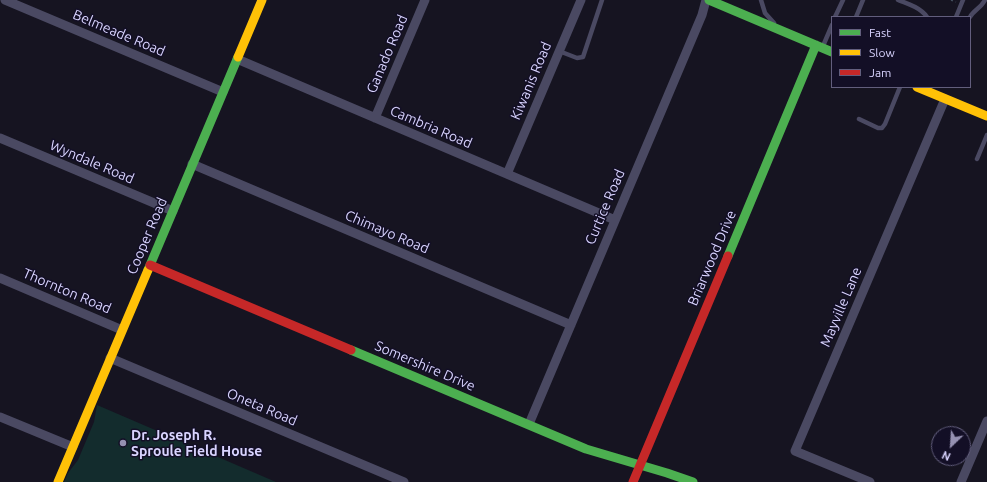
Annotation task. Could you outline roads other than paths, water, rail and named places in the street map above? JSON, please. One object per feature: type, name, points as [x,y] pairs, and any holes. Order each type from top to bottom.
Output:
[{"type":"street","name":"Belmeade Road","points":[[5,0],[223,92]]},
{"type":"street","name":"Cooper Road","points":[[60,481],[110,358],[262,0]]},
{"type":"street","name":"Ganado Road","points":[[375,118],[425,0]]},
{"type":"street","name":"Kiwanis Road","points":[[507,174],[581,0]]},
{"type":"street","points":[[707,0],[831,52]]},
{"type":"street","name":"Curtice Road","points":[[529,424],[707,0]]},
{"type":"street","name":"Briarwood Drive","points":[[633,482],[819,46]]},
{"type":"street","name":"Cambria Road","points":[[237,59],[615,220]]},
{"type":"street","points":[[923,88],[987,116]]},
{"type":"street","name":"Mayville Lane","points":[[870,482],[795,451],[941,95]]},
{"type":"street","name":"Wyndale Road","points":[[0,138],[173,211]]},
{"type":"street","name":"Chimayo Road","points":[[192,164],[570,325]]},
{"type":"street","name":"Somershire Drive","points":[[150,265],[586,449],[640,466],[674,474],[693,482]]},
{"type":"street","name":"Thornton Road","points":[[0,278],[122,330]]},
{"type":"street","name":"Oneta Road","points":[[110,358],[404,482]]},
{"type":"street","points":[[0,417],[73,447]]},
{"type":"street","points":[[961,482],[987,421]]},
{"type":"lane","points":[[559,51],[577,58],[584,56],[602,0]]},
{"type":"lane","points":[[761,0],[765,13],[778,29]]},
{"type":"lane","points":[[835,16],[843,0]]},
{"type":"lane","points":[[856,16],[863,0]]},
{"type":"lane","points":[[898,0],[918,8],[924,12],[926,16]]},
{"type":"lane","points":[[956,16],[963,0]]},
{"type":"lane","points":[[971,16],[974,11],[979,9],[985,0]]},
{"type":"lane","points":[[819,46],[831,27]]},
{"type":"lane","points":[[859,119],[878,128],[882,128],[900,88]]},
{"type":"lane","points":[[977,159],[987,135]]},
{"type":"place","name":"Dr. Joseph R. Sproule Field House","points":[[123,443]]}]
